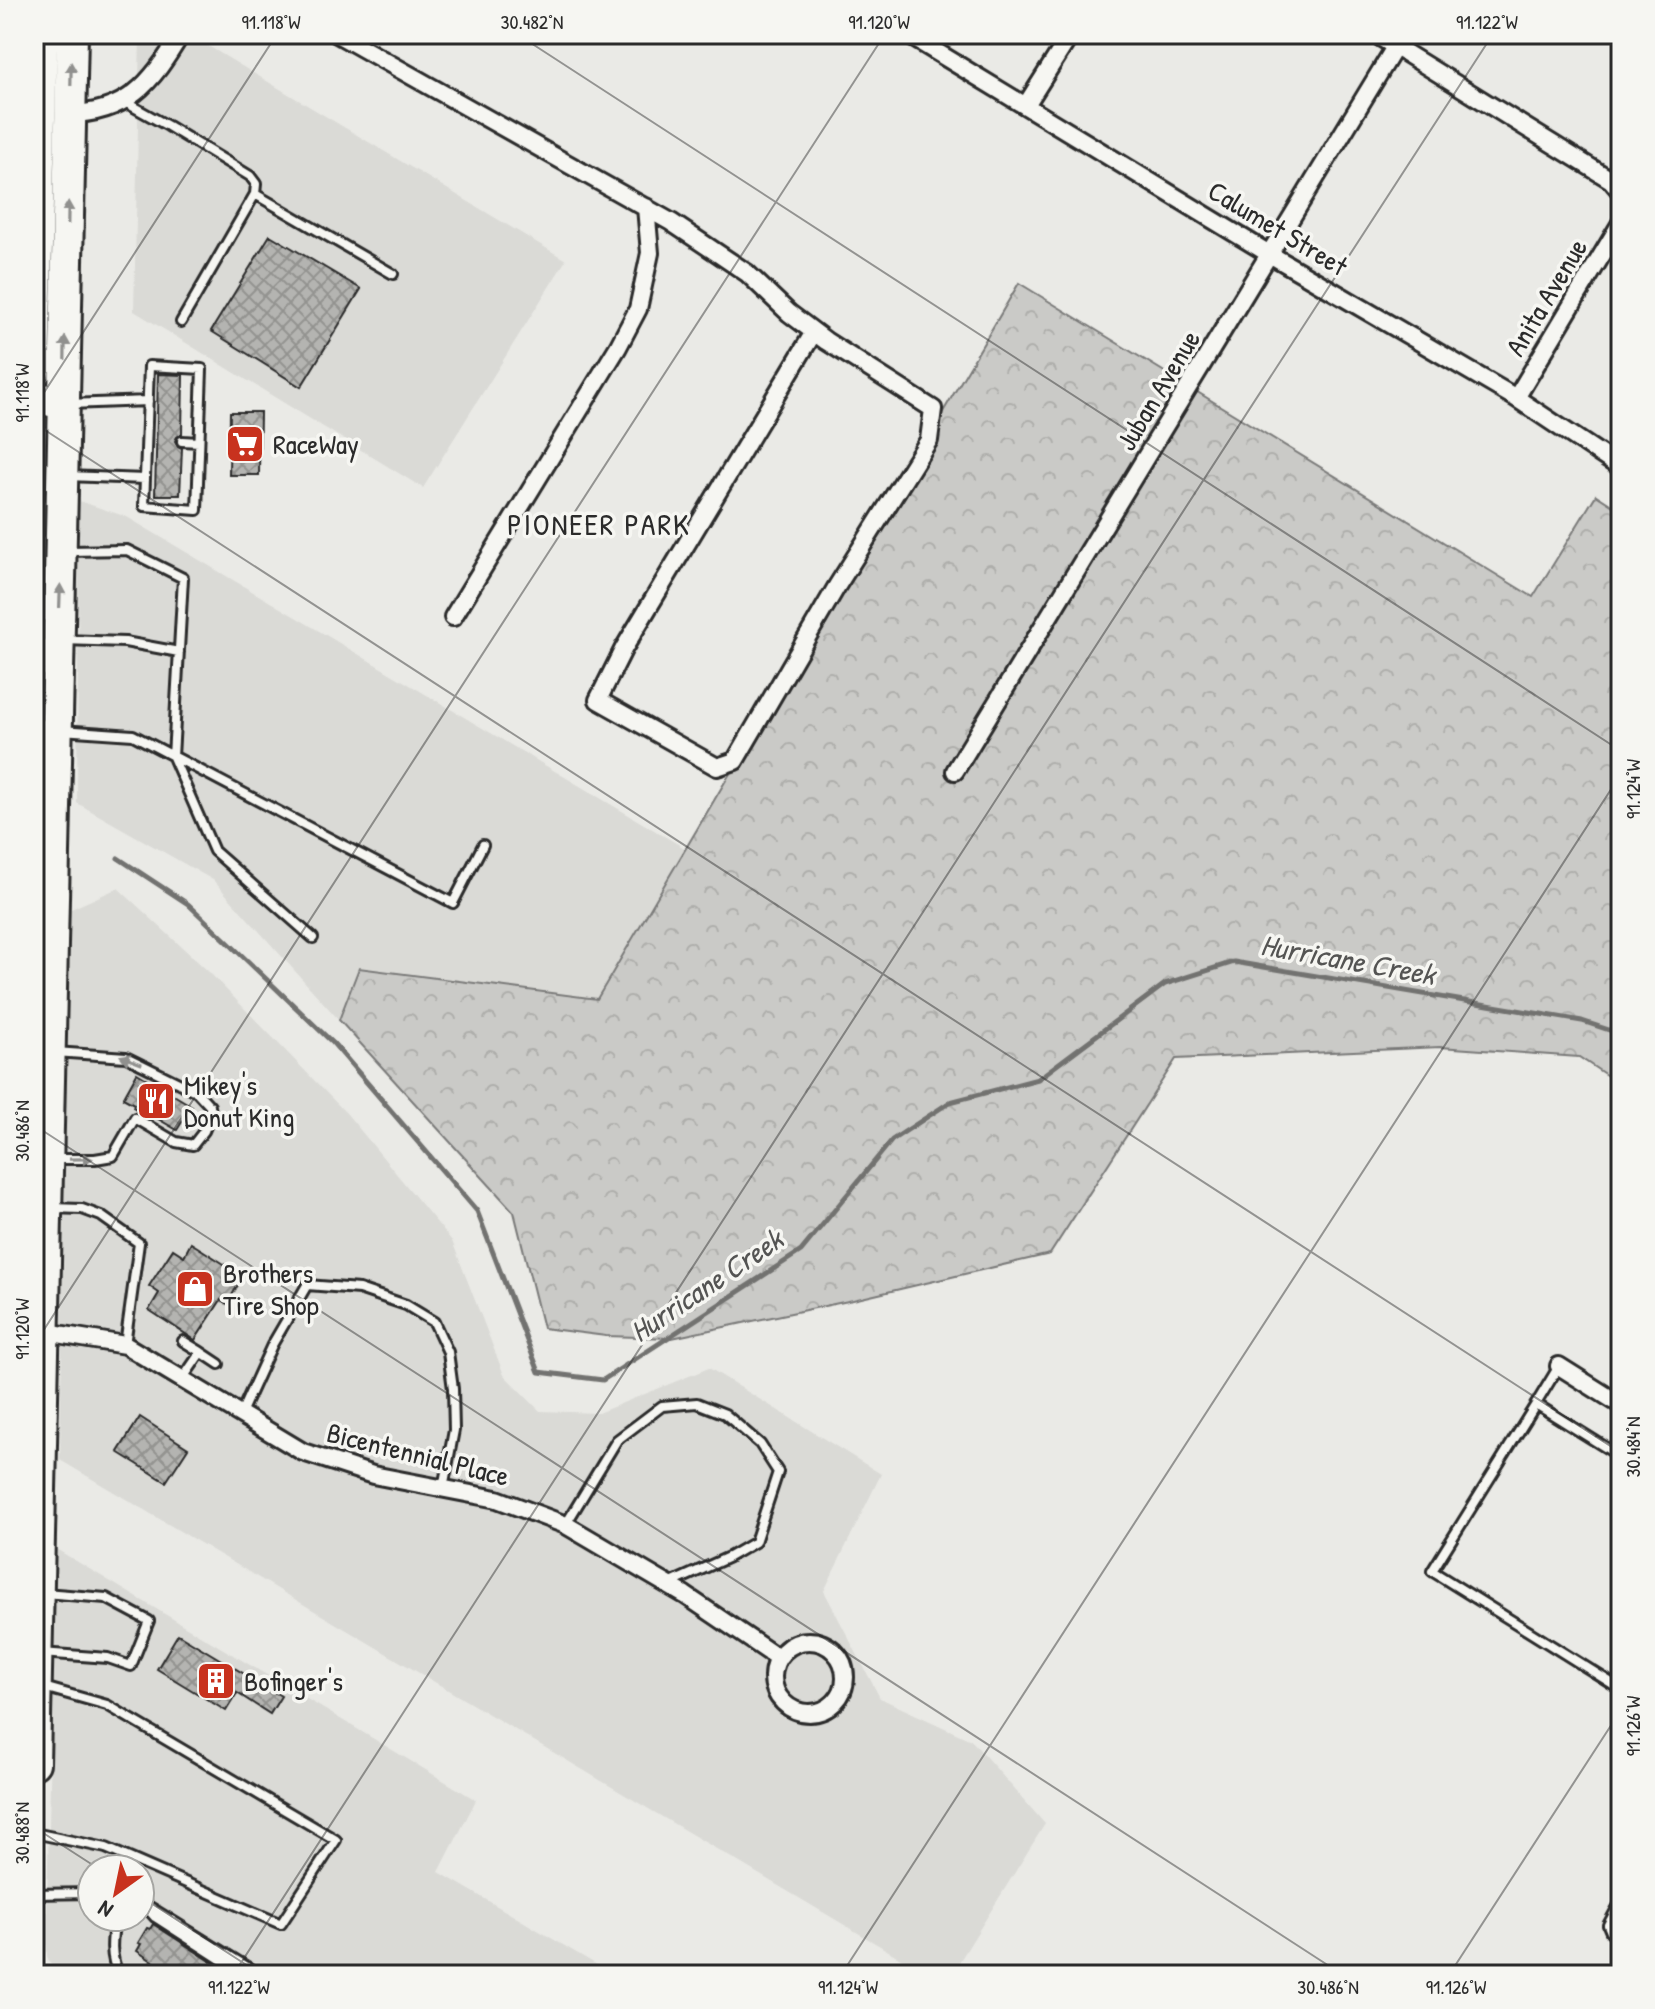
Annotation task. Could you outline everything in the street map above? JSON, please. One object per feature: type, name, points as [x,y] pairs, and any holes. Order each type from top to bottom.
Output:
[{"type":"highway","points":[[34,373],[37,144],[55,113],[72,34]]},
{"type":"highway","points":[[34,1763],[39,1331],[50,1052],[45,729],[58,640],[64,405],[55,113],[39,47]]},
{"type":"highway","points":[[34,396],[64,405]]},
{"type":"street","points":[[55,113],[109,109],[139,90],[166,60],[181,34]]},
{"type":"street","points":[[337,34],[671,222],[747,273],[814,332],[933,409],[929,440],[837,586],[735,761],[717,767],[598,700],[624,648],[814,332]]},
{"type":"street","name":"Calumet Street","points":[[907,34],[1271,255],[1516,398],[1621,468]]},
{"type":"street","points":[[1026,105],[1071,34]]},
{"type":"street","points":[[1375,34],[1400,40],[1611,180],[1621,192]]},
{"type":"street","name":"Juban Avenue","points":[[955,771],[1400,40]]},
{"type":"street","points":[[453,617],[618,347],[638,309],[650,253],[646,207]]},
{"type":"street","name":"Anita Avenue","points":[[1516,398],[1621,223]]},
{"type":"street","name":"Bicentennial Place","points":[[39,1331],[125,1345],[303,1452],[373,1475],[497,1499],[566,1525],[667,1585],[778,1658]]},
{"type":"street","points":[[1559,1366],[1621,1405]]},
{"type":"street","points":[[815,1641],[829,1646],[839,1656],[845,1669],[846,1683],[841,1697],[831,1707],[818,1713],[803,1714],[790,1708],[779,1699],[773,1686],[773,1671],[778,1658],[788,1647],[801,1642],[815,1641]]},
{"type":"lane","points":[[123,100],[250,176],[256,184],[255,194],[181,322]]},
{"type":"lane","points":[[255,194],[393,274]]},
{"type":"lane","points":[[149,366],[202,369],[197,510],[144,506],[151,440],[148,401],[149,366]]},
{"type":"lane","points":[[64,405],[148,401]]},
{"type":"lane","points":[[182,441],[199,442]]},
{"type":"lane","points":[[62,476],[145,479]]},
{"type":"lane","points":[[61,551],[127,550],[183,578],[173,757],[214,851],[313,938]]},
{"type":"lane","points":[[58,640],[125,642],[179,652]]},
{"type":"lane","points":[[45,729],[133,735],[453,903],[483,845]]},
{"type":"lane","points":[[44,1184],[95,1159],[113,1156],[135,1118],[176,1142],[193,1145],[204,1131],[211,1114],[210,1106],[197,1092],[126,1057],[50,1052]]},
{"type":"lane","points":[[44,1184],[82,1209],[101,1216],[139,1243],[125,1345]]},
{"type":"lane","points":[[241,1413],[272,1345],[307,1285],[359,1289],[406,1305],[434,1322],[448,1352],[454,1430],[443,1488]]},
{"type":"lane","points":[[183,1341],[219,1364]]},
{"type":"lane","points":[[183,1378],[201,1352]]},
{"type":"lane","points":[[1559,1366],[1432,1571],[1621,1689]]},
{"type":"lane","points":[[566,1525],[617,1440],[662,1406],[697,1403],[725,1414],[760,1444],[778,1472],[765,1513],[755,1542],[667,1585]]},
{"type":"lane","points":[[1536,1404],[1621,1457]]},
{"type":"lane","points":[[36,1652],[108,1658],[131,1666],[149,1621],[106,1598],[38,1593]]},
{"type":"lane","points":[[34,1833],[106,1848],[281,1924],[336,1840],[107,1705],[35,1685]]},
{"type":"lane","points":[[34,1894],[76,1893]]},
{"type":"lane","points":[[1621,1901],[1608,1925],[1611,1932],[1621,1938]]},
{"type":"lane","points":[[156,1911],[260,1975]]},
{"type":"lane","points":[[156,1918],[245,1975]]},
{"type":"lane","points":[[113,1933],[111,1948],[119,1975]]},
{"type":"shaded area","points":[[140,34],[186,34],[195,38],[566,260],[423,488],[134,311]]},
{"type":"shaded area","points":[[79,501],[127,517],[686,849],[597,999],[360,968],[339,1020],[213,880],[77,803]]},
{"type":"shaded area","points":[[118,888],[209,972],[347,1114],[452,1241],[504,1375],[540,1411],[598,1413],[709,1368],[881,1474],[824,1591],[880,1698],[971,1740],[1045,1824],[951,1975],[929,1975],[60,1460],[69,910]]},
{"type":"shaded area","points":[[56,1549],[476,1800],[439,1872],[614,1975],[60,1975],[47,1956]]},
{"type":"green space","points":[[1019,283],[1533,597],[1596,495],[1621,511],[1621,1085],[1579,1057],[1440,1047],[1176,1059],[1050,1254],[672,1338],[606,1336],[543,1328],[514,1212],[339,1020],[359,968],[597,999]]},
{"type":"building","points":[[270,235],[361,289],[301,387],[211,331]]},
{"type":"building","points":[[158,374],[183,375],[182,434],[175,441],[182,448],[180,495],[155,495]]},
{"type":"building","name":"RaceWay","points":[[230,412],[260,412],[259,475],[229,475]]},
{"type":"building","name":"Mikey's Donut King","points":[[137,1073],[192,1106],[177,1130],[133,1107],[134,1104],[123,1098]]},
{"type":"building","name":"Brothers Tire Shop","points":[[191,1243],[243,1276],[227,1304],[221,1300],[195,1340],[149,1310],[159,1293],[149,1286],[173,1249],[184,1256]]},
{"type":"building","points":[[140,1417],[188,1448],[166,1482],[118,1452]]},
{"type":"building","name":"Bofinger's","points":[[178,1634],[281,1696],[270,1714],[237,1693],[226,1711],[157,1669]]},
{"type":"building","points":[[156,1926],[232,1975],[172,1975],[137,1951],[141,1944],[138,1943],[144,1933],[156,1933]]},
{"type":"waterway","name":"Hurricane Creek","points":[[118,858],[188,904],[333,1043],[477,1211],[539,1372],[603,1380],[801,1251],[892,1140],[950,1102],[1038,1079],[1165,984],[1234,962],[1582,1021],[1621,1034]]},
{"type":"place","name":"RaceWay","points":[[245,444]]},
{"type":"place","name":"Mikey's Donut King","points":[[156,1101]]},
{"type":"place","name":"Brothers Tire Shop","points":[[195,1289]]},
{"type":"place","name":"Bofinger's","points":[[216,1681]]},
{"type":"district","name":"PIONEER PARK","points":[[599,524]]}]
